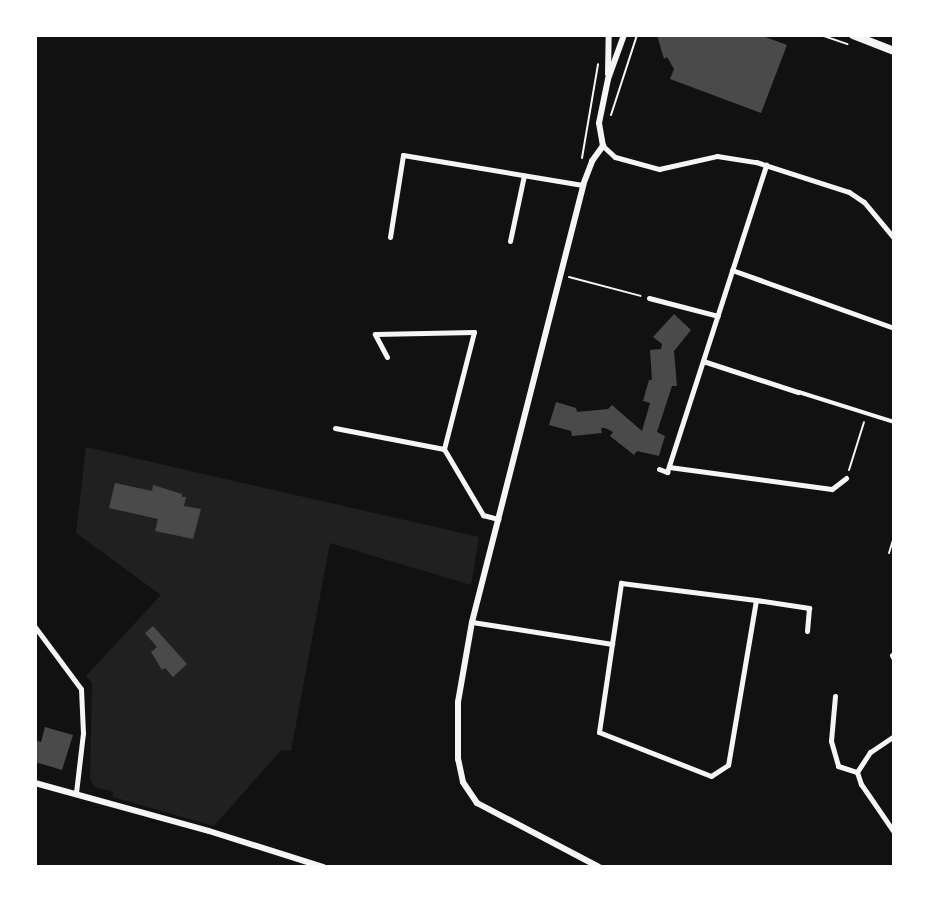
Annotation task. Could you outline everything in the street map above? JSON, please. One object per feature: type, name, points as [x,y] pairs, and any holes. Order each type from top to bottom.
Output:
[{"type":"main road","points":[[853,35],[894,51]]},
{"type":"street","points":[[608,79],[609,35]]},
{"type":"street","points":[[624,35],[608,79],[599,123],[603,146],[615,157],[659,169],[730,155],[766,165],[849,192],[864,202],[894,238]]},
{"type":"street","points":[[600,867],[477,803],[463,782],[458,759],[458,702],[472,622],[583,185],[592,161],[603,146]]},
{"type":"street","points":[[390,237],[403,155],[583,185]]},
{"type":"street","points":[[659,470],[667,472],[669,467],[766,165]]},
{"type":"street","points":[[510,241],[524,175]]},
{"type":"street","points":[[732,270],[894,328]]},
{"type":"street","points":[[649,298],[718,316]]},
{"type":"street","points":[[387,357],[375,334],[474,332],[444,449],[483,515],[498,519]]},
{"type":"street","points":[[703,361],[894,422]]},
{"type":"street","points":[[335,428],[444,449]]},
{"type":"street","points":[[669,467],[832,489],[846,478]]},
{"type":"street","points":[[756,600],[728,765],[710,776],[599,732],[621,583],[756,600],[809,607],[807,631]]},
{"type":"street","points":[[472,622],[612,644]]},
{"type":"street","points":[[35,627],[82,689],[83,733],[76,793]]},
{"type":"street","points":[[835,696],[831,741],[838,766],[857,772]]},
{"type":"street","points":[[857,772],[870,752],[894,736]]},
{"type":"street","points":[[857,772],[861,784],[894,832]]},
{"type":"street","points":[[35,783],[323,867]]},
{"type":"path","points":[[608,122],[637,35]]},
{"type":"path","points":[[583,185],[580,169],[598,62]]},
{"type":"path","points":[[560,275],[649,298]]},
{"type":"path","points":[[846,478],[866,413]]},
{"type":"path","points":[[888,553],[894,537]]},
{"type":"shaded area","points":[[86,447],[479,537],[471,585],[330,543],[291,751],[281,750],[214,826],[113,797],[113,792],[95,787],[90,779],[92,683],[86,676],[161,595],[76,533]]},
{"type":"building","points":[[657,35],[760,35],[787,45],[761,113],[670,79],[674,69],[667,57],[664,59]]},
{"type":"building","points":[[674,314],[691,330],[674,351],[677,386],[672,386],[657,432],[665,436],[659,456],[637,451],[634,455],[610,436],[613,432],[605,428],[601,428],[602,433],[572,436],[571,431],[549,425],[556,402],[576,408],[577,412],[608,409],[612,405],[642,431],[650,403],[643,401],[649,380],[652,380],[650,350],[661,349],[662,344],[653,337]]},
{"type":"building","points":[[115,483],[152,491],[153,485],[182,494],[182,497],[186,497],[184,506],[201,509],[193,539],[155,531],[158,519],[109,508]]},
{"type":"building","points":[[153,626],[187,664],[173,677],[165,668],[162,670],[151,652],[157,647],[145,633]]},
{"type":"building","points":[[45,727],[73,735],[62,770],[35,762],[35,740],[41,742]]}]
